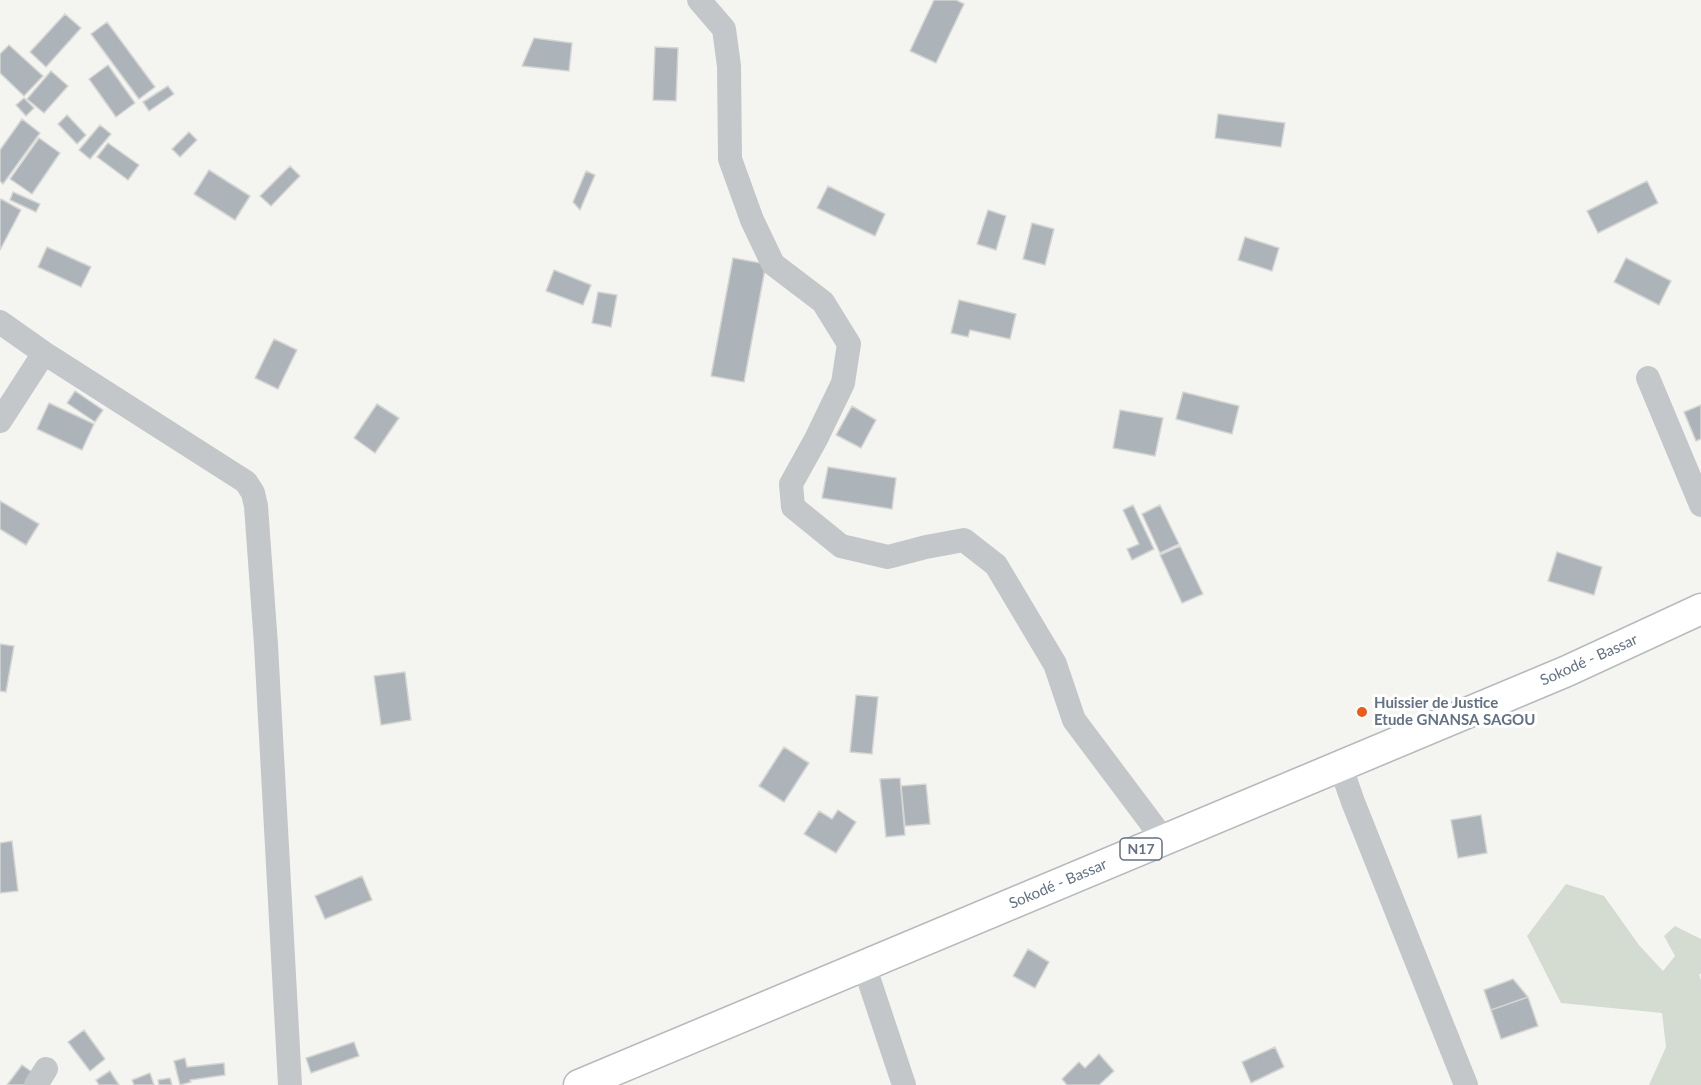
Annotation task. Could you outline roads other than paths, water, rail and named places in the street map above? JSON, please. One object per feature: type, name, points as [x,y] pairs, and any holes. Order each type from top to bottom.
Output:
[{"type":"main road","name":"Sokodé - Bassar","points":[[579,1085],[1567,671],[1701,609]]},
{"type":"street","points":[[699,0],[724,29],[729,66],[730,159],[752,220],[773,264],[823,302],[849,344],[843,383],[791,484],[793,507],[842,546],[888,557],[964,540],[996,565],[1055,664],[1074,720],[1164,840]]},
{"type":"street","points":[[0,322],[44,353],[246,482],[253,493],[256,506],[266,645],[290,1085]]},
{"type":"street","points":[[0,421],[44,353]]},
{"type":"street","points":[[1648,378],[1701,504]]},
{"type":"street","points":[[1340,765],[1466,1085]]},
{"type":"street","points":[[864,965],[904,1085]]},
{"type":"place","name":"Huissier de Justice Etude GNANSA SAGOU","points":[[1362,712]]}]
